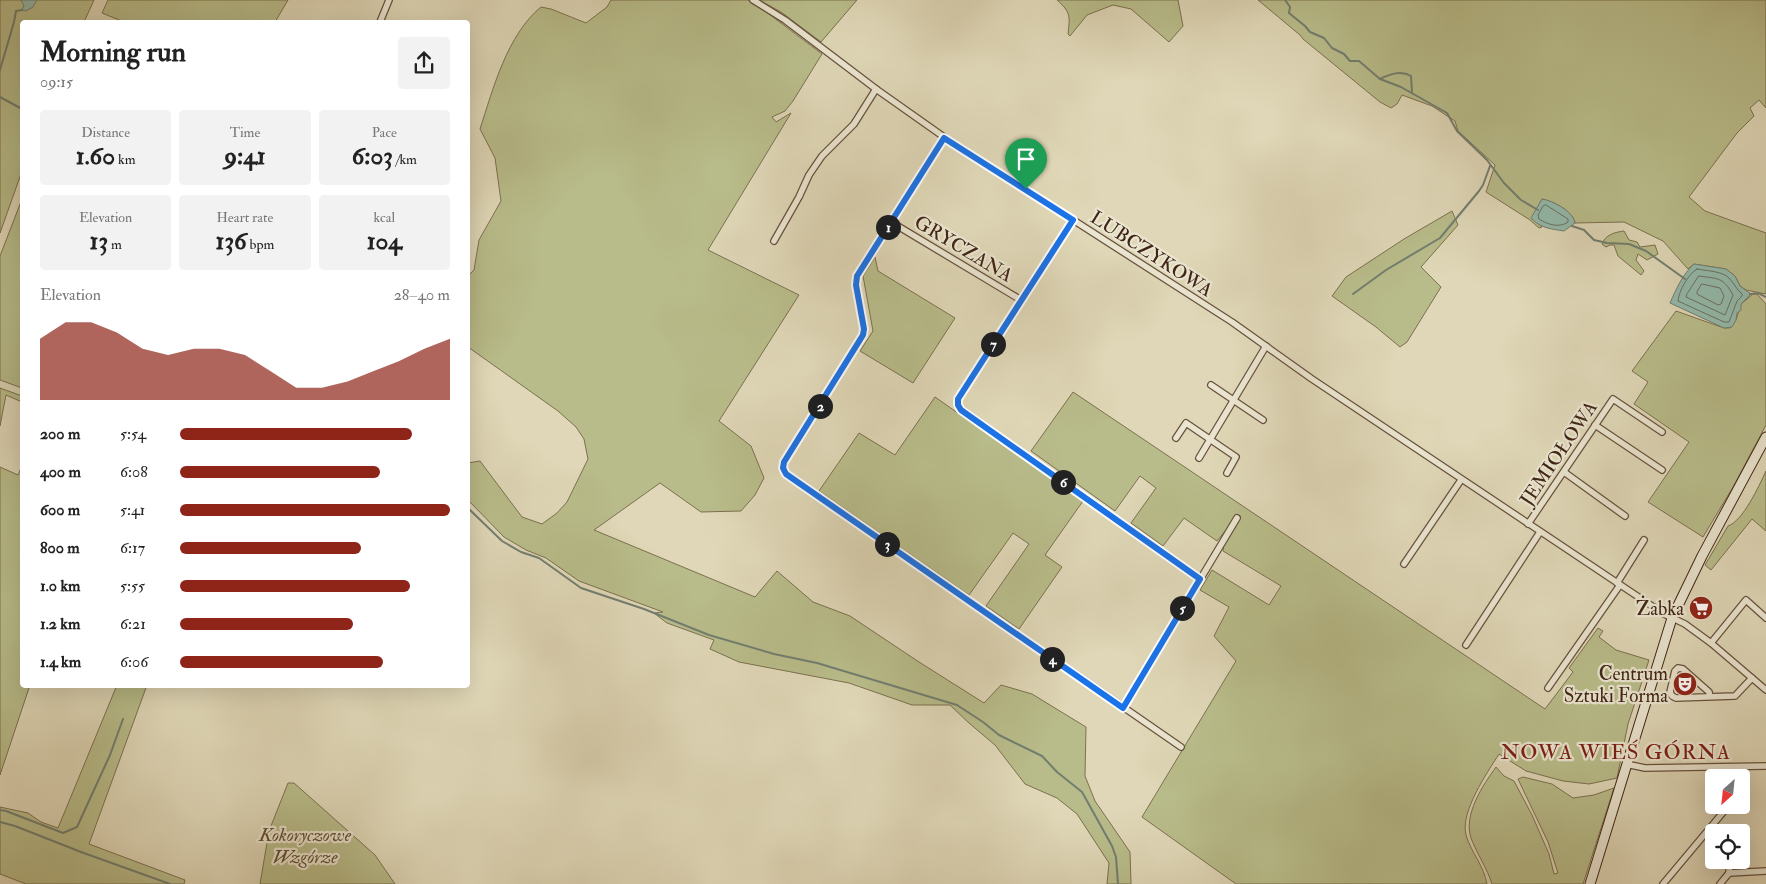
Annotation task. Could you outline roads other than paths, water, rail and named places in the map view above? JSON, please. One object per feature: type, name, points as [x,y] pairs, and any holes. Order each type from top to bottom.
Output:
[{"type":"street","points":[[381,20],[390,0]]},
{"type":"street","name":"LUBCZYKOWA","points":[[753,0],[785,20],[944,138],[1232,322],[1461,480],[1619,584],[1672,618],[1685,624],[1766,690]]},
{"type":"street","points":[[774,240],[799,197],[809,175],[822,156],[854,124],[876,89]]},
{"type":"street","points":[[944,138],[857,276],[856,285],[864,329],[863,335],[784,462],[783,468],[786,474],[1181,747]]},
{"type":"street","points":[[1073,220],[958,399],[958,405],[961,410],[1200,579]]},
{"type":"street","name":"GRYCZANA","points":[[891,222],[1021,300]]},
{"type":"street","points":[[1199,458],[1266,346]]},
{"type":"street","points":[[1211,385],[1263,420]]},
{"type":"street","name":"JEMIOŁOWA","points":[[1528,524],[1613,398],[1662,432]]},
{"type":"street","points":[[1176,438],[1186,423],[1211,439],[1236,456],[1228,473]]},
{"type":"street","points":[[1595,425],[1662,470]]},
{"type":"street","points":[[1590,884],[1672,618],[1702,556],[1766,437]]},
{"type":"street","points":[[1564,472],[1625,516]]},
{"type":"street","points":[[1404,564],[1461,480]]},
{"type":"street","points":[[1123,708],[1237,518]]},
{"type":"street","points":[[1466,645],[1540,532]]},
{"type":"street","points":[[1548,688],[1619,584],[1644,540]]},
{"type":"street","points":[[1710,643],[1746,600],[1766,618]]},
{"type":"street","points":[[1710,697],[1709,692],[1683,669],[1678,668],[1675,671],[1670,692],[1676,698],[1710,697],[1735,696],[1752,678]]},
{"type":"street","points":[[1626,764],[1641,768],[1766,766]]},
{"type":"street","points":[[1714,824],[1722,814]]},
{"type":"street","points":[[1663,884],[1705,834]]},
{"type":"street","points":[[1720,884],[1729,873],[1729,869]]},
{"type":"street","points":[[1729,873],[1766,871]]},
{"type":"water","points":[[21,0],[37,0],[33,7],[26,11],[22,10],[24,6]]},
{"type":"water","points":[[1542,199],[1557,204],[1567,211],[1571,214],[1575,223],[1564,231],[1546,228],[1538,224],[1531,218]]},
{"type":"water","points":[[1694,264],[1726,269],[1735,276],[1740,286],[1751,294],[1741,304],[1741,310],[1737,313],[1732,327],[1724,328],[1670,303],[1683,277]]},
{"type":"waterway","points":[[1285,0],[1290,7],[1289,13],[1310,32],[1324,38],[1332,48],[1344,54],[1350,61],[1359,61],[1380,79],[1401,87],[1447,113],[1457,131],[1487,160],[1504,183],[1521,200],[1538,210]]},
{"type":"waterway","points":[[0,70],[16,11],[22,10]]},
{"type":"waterway","points":[[1380,79],[1395,73],[1407,74],[1411,76],[1412,92]]},
{"type":"waterway","points":[[0,97],[20,108]]},
{"type":"waterway","points":[[1353,294],[1386,270],[1440,238],[1479,191],[1490,166]]},
{"type":"waterway","points":[[1572,226],[1584,230],[1594,240],[1607,243],[1629,244],[1646,251],[1685,279]]},
{"type":"waterway","points":[[1750,294],[1758,293],[1766,297]]},
{"type":"waterway","points":[[470,510],[502,541],[521,552],[539,558],[581,588],[644,609],[709,635],[774,654],[817,663],[957,705],[999,735],[1042,756],[1057,772],[1082,792],[1112,846],[1116,857],[1118,884]]},
{"type":"waterway","points":[[0,810],[63,833],[77,827],[110,755],[123,719]]},
{"type":"waterway","points":[[0,822],[170,884]]},
{"type":"place","name":"Żabka","points":[[1701,608]]},
{"type":"place","name":"Centrum Sztuki Forma","points":[[1685,684]]},
{"type":"district","name":"NOWA WIEŚ GÓRNA","points":[[1616,752]]},
{"type":"park label","name":"Kokoryczowe Wzgórze","points":[[305,845]]}]
